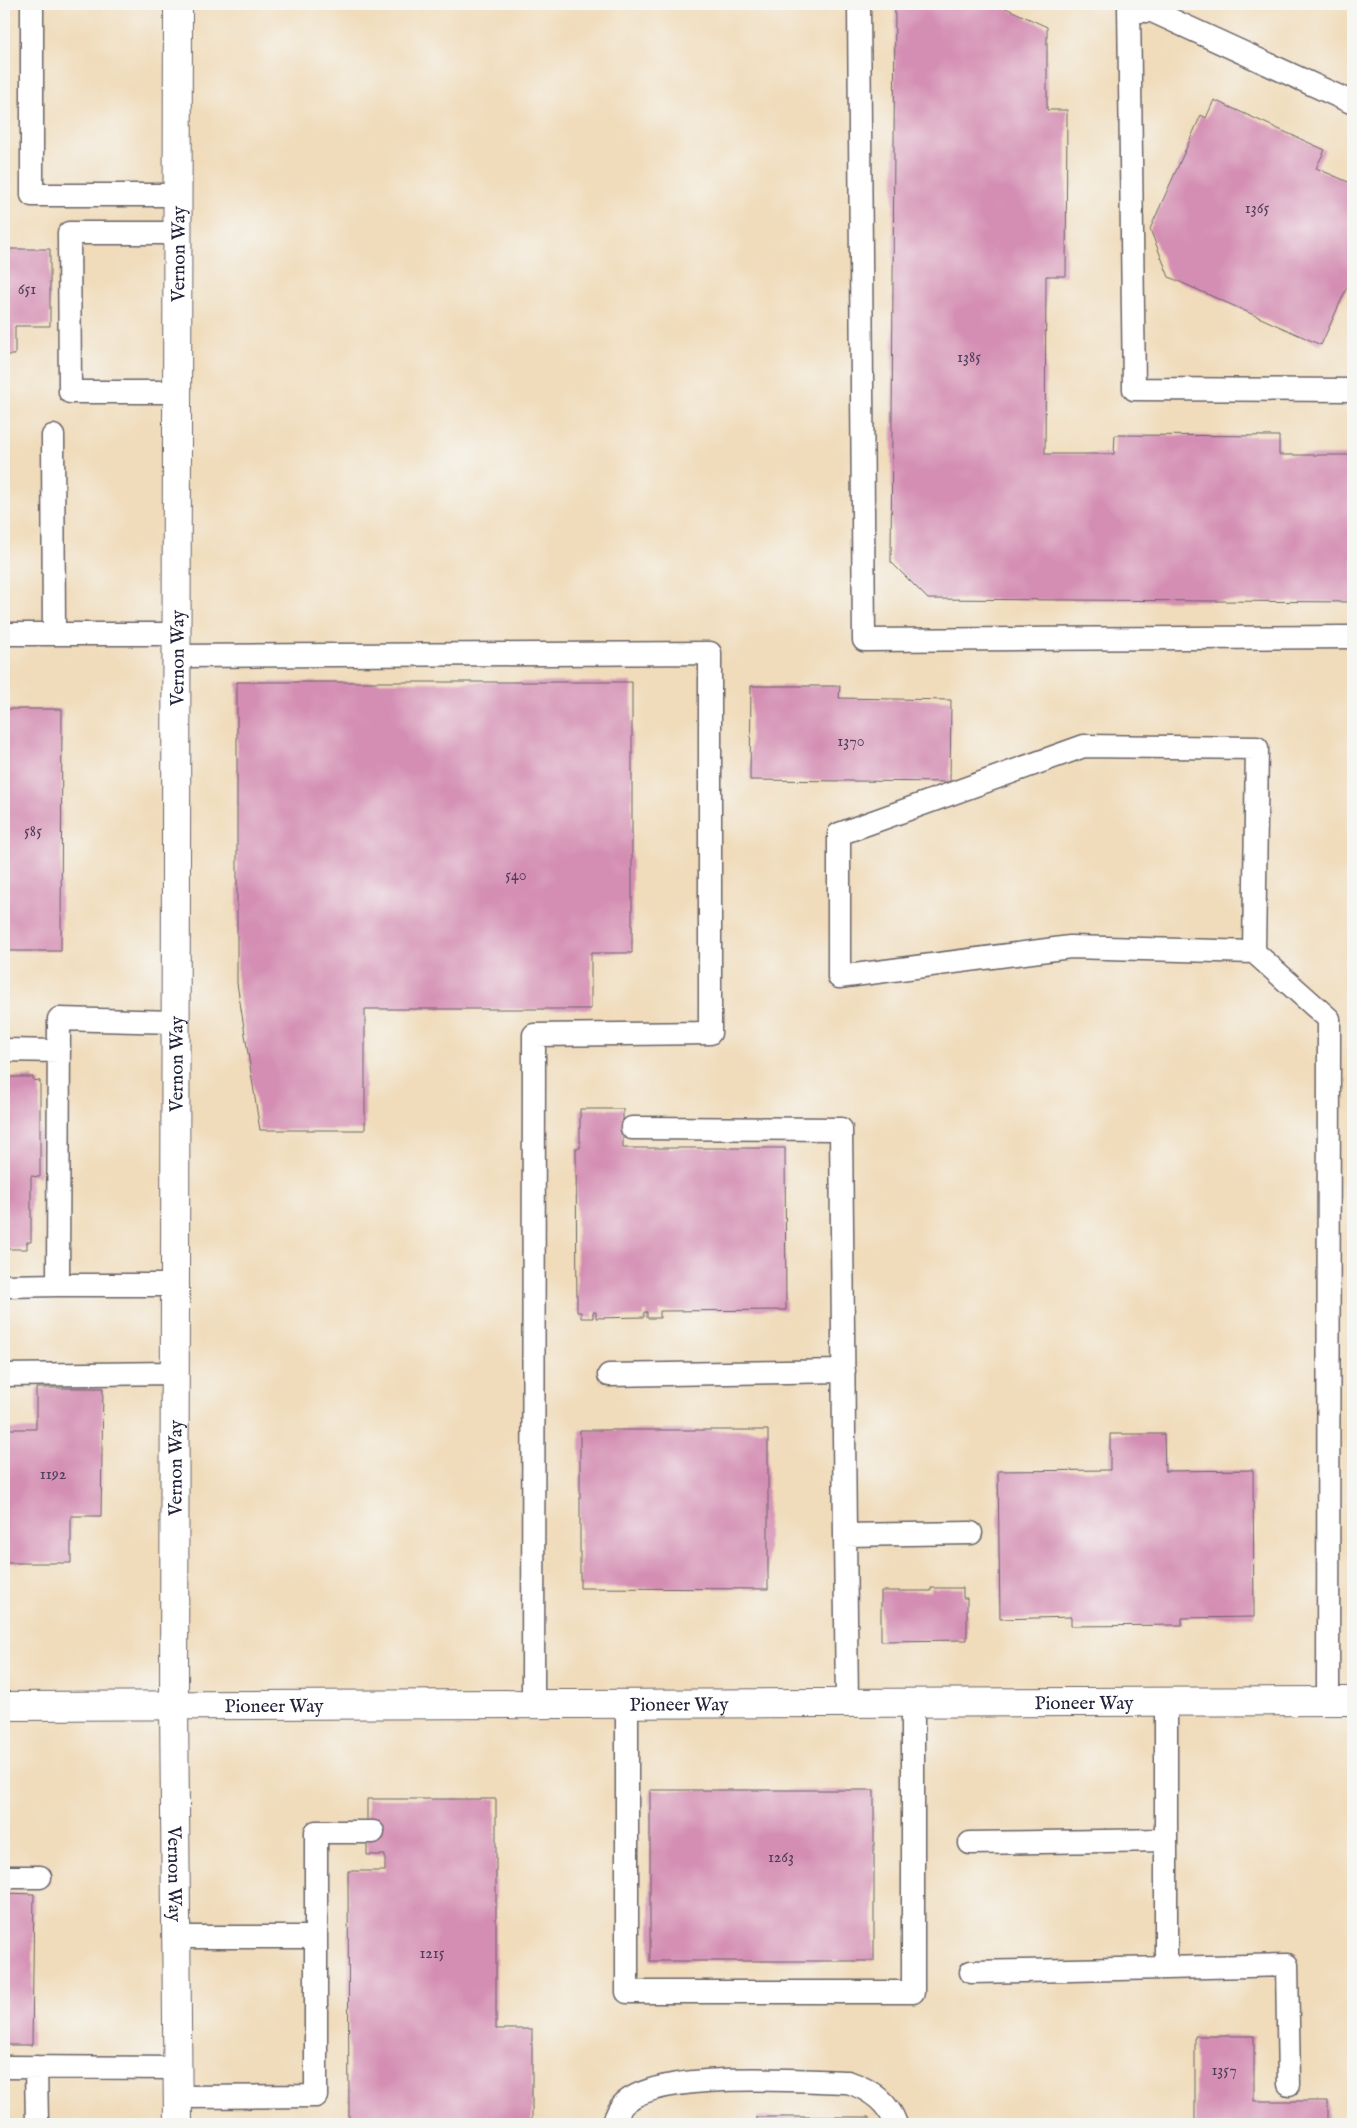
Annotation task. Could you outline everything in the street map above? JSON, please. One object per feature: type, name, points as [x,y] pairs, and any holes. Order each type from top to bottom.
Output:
[{"type":"main road","name":"Vernon Way","points":[[178,4],[174,1285],[174,1706],[178,2124]]},
{"type":"main road","name":"Pioneer Way","points":[[4,1706],[1340,1701]]},
{"type":"lane","points":[[32,4],[32,195],[177,195]]},
{"type":"lane","points":[[859,4],[864,640],[1353,637]]},
{"type":"lane","points":[[1353,103],[1152,10],[1129,7],[1134,389],[1353,390]]},
{"type":"lane","points":[[177,233],[70,233],[70,392],[177,392]]},
{"type":"lane","points":[[53,436],[54,634]]},
{"type":"lane","points":[[4,634],[54,634],[176,645],[710,653],[710,1033],[534,1035],[533,1704]]},
{"type":"lane","points":[[1254,952],[1257,748],[1084,746],[839,834],[839,978],[1070,947],[1254,952],[1329,1019],[1340,1701]]},
{"type":"lane","points":[[58,1286],[59,1019],[175,1022]]},
{"type":"lane","points":[[4,1050],[59,1050]]},
{"type":"lane","points":[[632,1128],[841,1129],[846,1703]]},
{"type":"lane","points":[[4,1286],[174,1285]]},
{"type":"lane","points":[[609,1375],[844,1371]]},
{"type":"lane","points":[[4,1375],[174,1373]]},
{"type":"lane","points":[[845,1535],[971,1533]]},
{"type":"lane","points":[[1166,1702],[1166,1968]]},
{"type":"lane","points":[[626,1704],[627,1992],[913,1992],[913,1703]]},
{"type":"lane","points":[[178,2097],[316,2096],[316,1832],[373,1832]]},
{"type":"lane","points":[[970,1843],[1166,1840]]},
{"type":"lane","points":[[4,1877],[40,1877]]},
{"type":"lane","points":[[176,1937],[316,1937]]},
{"type":"lane","points":[[971,1972],[1287,1965],[1289,2084]]},
{"type":"lane","points":[[4,2067],[177,2068]]},
{"type":"lane","points":[[36,2067],[36,2124]]},
{"type":"lane","points":[[613,2124],[622,2106],[642,2093],[669,2086],[710,2080],[848,2082],[866,2088],[879,2099],[892,2113],[896,2124]]},
{"type":"building","points":[[895,4],[997,4],[1047,27],[1047,110],[1067,110],[1066,276],[1046,276],[1045,454],[1114,454],[1115,435],[1279,436],[1279,455],[1353,455],[1353,602],[928,599],[891,562]]},
{"type":"building","points":[[1214,100],[1325,150],[1316,168],[1353,184],[1353,274],[1321,345],[1169,277],[1150,229],[1201,115],[1206,118]]},
{"type":"building","points":[[4,249],[50,249],[50,326],[15,326],[15,355],[4,355]]},
{"type":"building","points":[[237,682],[632,682],[632,953],[591,953],[591,1009],[365,1009],[365,1130],[260,1130],[237,983]]},
{"type":"building","points":[[751,686],[840,686],[839,698],[951,700],[950,782],[750,780]]},
{"type":"building","points":[[4,709],[62,709],[61,951],[4,951]]},
{"type":"building","points":[[4,1077],[33,1077],[33,1080],[40,1081],[40,1177],[31,1176],[31,1242],[27,1242],[27,1249],[4,1249]]},
{"type":"building","points":[[580,1109],[623,1109],[623,1148],[785,1148],[786,1310],[660,1311],[660,1318],[647,1318],[647,1312],[644,1312],[644,1317],[596,1318],[596,1312],[593,1312],[593,1318],[581,1318],[581,1312],[577,1312],[576,1148],[580,1148]]},
{"type":"building","points":[[36,1388],[103,1388],[101,1516],[71,1516],[71,1563],[4,1563],[4,1429],[36,1429]]},
{"type":"building","points":[[580,1430],[768,1430],[768,1589],[580,1588]]},
{"type":"building","points":[[1110,1434],[1164,1434],[1165,1471],[1253,1470],[1254,1617],[1182,1618],[1182,1625],[1071,1626],[1071,1617],[1000,1619],[998,1471],[1110,1470]]},
{"type":"building","points":[[931,1588],[963,1588],[963,1598],[967,1598],[967,1640],[881,1641],[881,1591],[931,1591]]},
{"type":"building","points":[[650,1790],[874,1790],[874,1961],[650,1961]]},
{"type":"building","points":[[367,1799],[496,1799],[496,2029],[532,2029],[532,2124],[349,2124],[348,1871],[385,1871],[385,1855],[367,1855]]},
{"type":"building","points":[[4,1893],[34,1894],[32,2045],[4,2045]]},
{"type":"building","points":[[1195,2036],[1254,2036],[1254,2101],[1328,2101],[1328,2124],[1195,2124]]},
{"type":"building","points":[[757,2117],[869,2117],[869,2124],[757,2124]]}]
